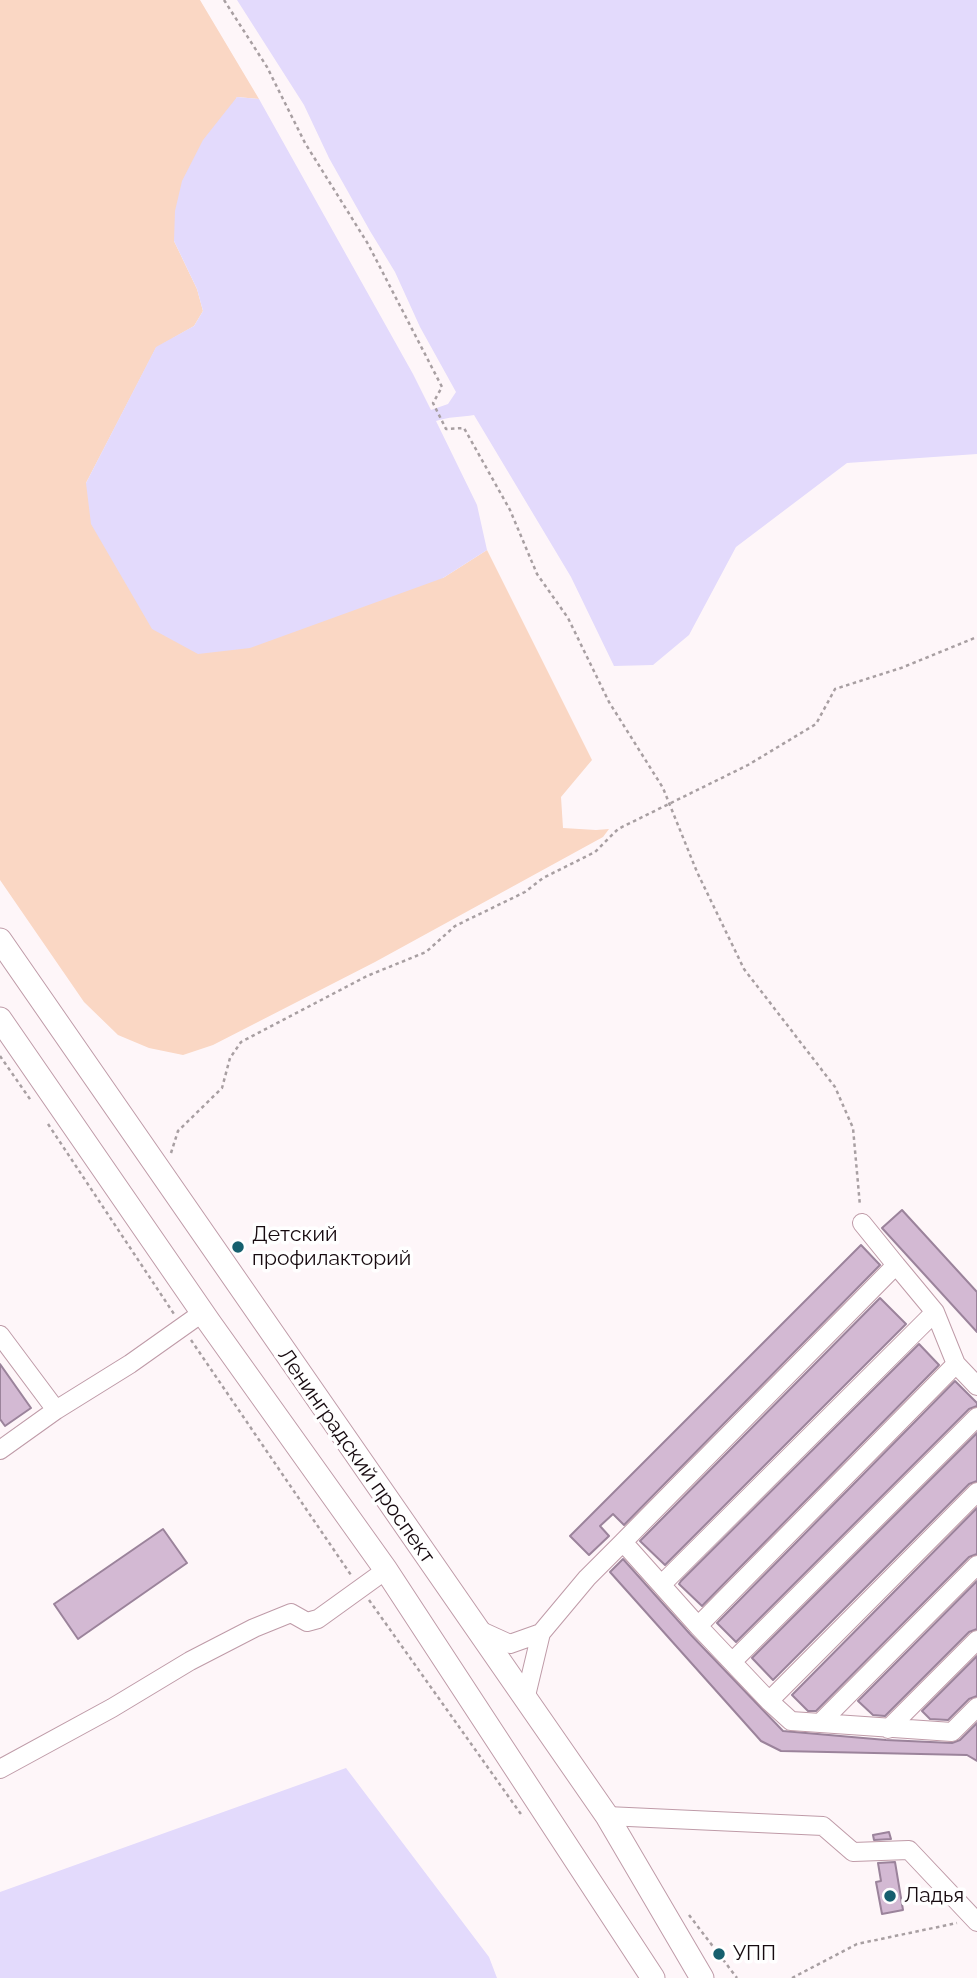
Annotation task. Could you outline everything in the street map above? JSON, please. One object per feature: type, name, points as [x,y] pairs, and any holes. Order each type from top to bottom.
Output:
[{"type":"main road","name":"Ленинградский проспект","points":[[0,940],[607,1816],[702,1978]]},
{"type":"main road","name":"Ленинградский проспект","points":[[0,1019],[202,1312],[386,1570],[653,1978]]},
{"type":"street","points":[[862,1223],[935,1312],[956,1364],[977,1386]]},
{"type":"street","points":[[525,1700],[541,1633],[587,1578],[895,1265]]},
{"type":"street","points":[[0,1450],[55,1410],[131,1364],[202,1312]]},
{"type":"street","points":[[662,1584],[935,1312]]},
{"type":"street","points":[[0,1335],[55,1410]]},
{"type":"street","points":[[698,1626],[956,1364]]},
{"type":"street","points":[[732,1662],[977,1417]]},
{"type":"street","points":[[769,1701],[977,1492]]},
{"type":"street","points":[[622,1542],[698,1626],[791,1721],[952,1732],[977,1707]]},
{"type":"street","points":[[820,1723],[977,1565]]},
{"type":"street","points":[[0,1769],[112,1708],[190,1661],[254,1628],[291,1613],[306,1622],[317,1619],[386,1570]]},
{"type":"street","points":[[476,1629],[510,1644],[541,1633]]},
{"type":"street","points":[[888,1729],[977,1640]]},
{"type":"street","points":[[607,1816],[823,1826],[853,1852],[909,1850],[975,1921]]},
{"type":"path","points":[[224,0],[267,66],[305,143],[368,244],[442,387],[433,403],[446,429],[464,428],[510,510],[537,574],[568,618],[609,702],[663,788],[697,872],[744,969],[835,1087],[853,1128],[862,1223]]},
{"type":"path","points":[[167,1163],[178,1131],[222,1088],[230,1058],[241,1042],[367,976],[426,952],[455,926],[526,892],[543,878],[595,852],[618,829],[748,765],[816,724],[835,689],[901,668],[977,637]]},
{"type":"path","points":[[0,1056],[36,1107]]},
{"type":"path","points":[[43,1117],[360,1587],[528,1824]]},
{"type":"path","points":[[689,1915],[737,1978]]},
{"type":"path","points":[[792,1978],[857,1944],[975,1921]]},
{"type":"shaded area","points":[[0,0],[200,0],[259,99],[237,97],[174,241],[197,289],[203,311],[194,326],[156,348],[86,483],[443,578],[487,550],[592,760],[561,797],[563,828],[609,829],[603,837],[375,962],[213,1045],[183,1055],[149,1048],[118,1035],[84,1002],[0,880]]},
{"type":"shaded area","points":[[237,0],[977,0],[977,454],[847,463],[736,547],[689,635],[653,665],[614,666],[571,577],[474,415],[445,419],[436,421],[477,505],[487,550],[443,578],[250,648],[198,654],[152,629],[91,524],[86,483],[156,347],[194,326],[203,311],[197,289],[174,241],[175,211],[182,181],[203,140],[237,97],[259,99],[431,410],[448,404],[456,392],[420,327],[395,272],[329,158],[304,105]]},
{"type":"shaded area","points":[[346,1768],[489,1957],[497,1978],[0,1978],[0,1892]]},
{"type":"building","points":[[902,1210],[977,1292],[977,1332],[882,1228]]},
{"type":"building","points":[[861,1245],[880,1265],[624,1525],[613,1514],[600,1526],[609,1536],[589,1555],[570,1536]]},
{"type":"building","points":[[880,1298],[906,1324],[665,1565],[640,1541]]},
{"type":"building","points":[[919,1344],[939,1365],[702,1606],[679,1584],[681,1581]]},
{"type":"building","points":[[0,1364],[31,1408],[5,1426],[0,1419]]},
{"type":"building","points":[[955,1381],[977,1406],[969,1409],[736,1642],[717,1623]]},
{"type":"building","points":[[977,1433],[977,1481],[969,1484],[773,1680],[752,1658]]},
{"type":"building","points":[[977,1508],[977,1554],[969,1557],[816,1711],[808,1711],[792,1695]]},
{"type":"building","points":[[163,1529],[187,1563],[78,1639],[54,1604]]},
{"type":"building","points":[[623,1559],[783,1731],[952,1743],[960,1740],[977,1723],[977,1761],[967,1755],[781,1751],[761,1741],[610,1572]]},
{"type":"building","points":[[977,1581],[977,1629],[969,1632],[885,1716],[873,1715],[858,1701]]},
{"type":"building","points":[[977,1656],[977,1696],[969,1699],[948,1720],[930,1719],[922,1711]]},
{"type":"building","points":[[889,1832],[891,1839],[874,1840],[873,1835]]},
{"type":"building","name":"Ладья","points":[[895,1862],[903,1910],[882,1914],[876,1882],[881,1881],[878,1863]]},
{"type":"place","name":"Детский профилакторий","points":[[238,1247]]},
{"type":"place","name":"Ладья","points":[[890,1896]]},
{"type":"place","name":"УПП","points":[[719,1954]]}]
